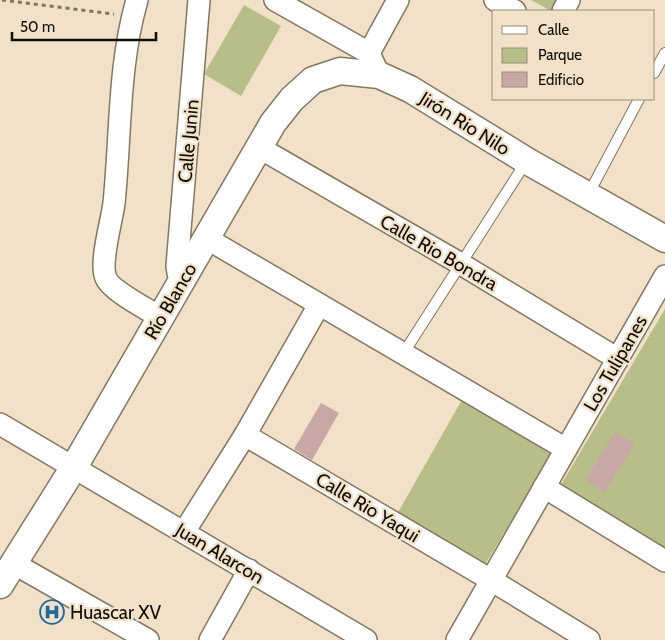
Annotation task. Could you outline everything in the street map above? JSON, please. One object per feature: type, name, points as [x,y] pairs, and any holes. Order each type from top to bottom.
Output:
[{"type":"street","name":"Calle Junin","points":[[183,280],[178,273],[177,266],[199,0]]},
{"type":"street","name":"Jirón Rio Nilo","points":[[276,0],[410,89],[527,161],[665,238]]},
{"type":"street","points":[[374,64],[398,0]]},
{"type":"street","points":[[495,0],[513,10]]},
{"type":"street","points":[[135,8],[124,58],[114,204],[104,266],[106,279],[112,287],[161,318]]},
{"type":"street","name":"Río Blanco","points":[[0,585],[74,467],[273,123],[292,99],[313,80],[340,71],[374,64]]},
{"type":"street","name":"Calle Rio Bondra","points":[[258,147],[461,264],[618,359]]},
{"type":"street","points":[[206,238],[566,449]]},
{"type":"street","name":"Los Tulipanes","points":[[457,640],[665,276]]},
{"type":"street","points":[[184,532],[245,435],[319,305]]},
{"type":"street","name":"Juan Alarcon","points":[[0,424],[366,640]]},
{"type":"street","name":"Calle Rio Yaqui","points":[[245,435],[491,580],[582,638]]},
{"type":"street","points":[[544,487],[665,561]]},
{"type":"street","points":[[13,563],[148,640]]},
{"type":"street","points":[[210,640],[249,570]]},
{"type":"lane","points":[[655,71],[665,54]]},
{"type":"lane","points":[[588,195],[638,100]]},
{"type":"lane","points":[[404,354],[527,161]]},
{"type":"path","points":[[2,0],[135,8]]},
{"type":"green space","points":[[531,0],[562,0],[557,10],[549,10]]},
{"type":"green space","points":[[244,5],[281,26],[241,96],[204,74]]},
{"type":"green space","points":[[665,309],[665,550],[559,488]]},
{"type":"green space","points":[[463,398],[556,448],[484,566],[396,516]]},
{"type":"building","points":[[321,403],[339,413],[312,460],[294,449]]},
{"type":"building","points":[[615,432],[635,444],[604,493],[585,480]]},
{"type":"place","name":"Huascar XV","points":[[52,612]]}]
